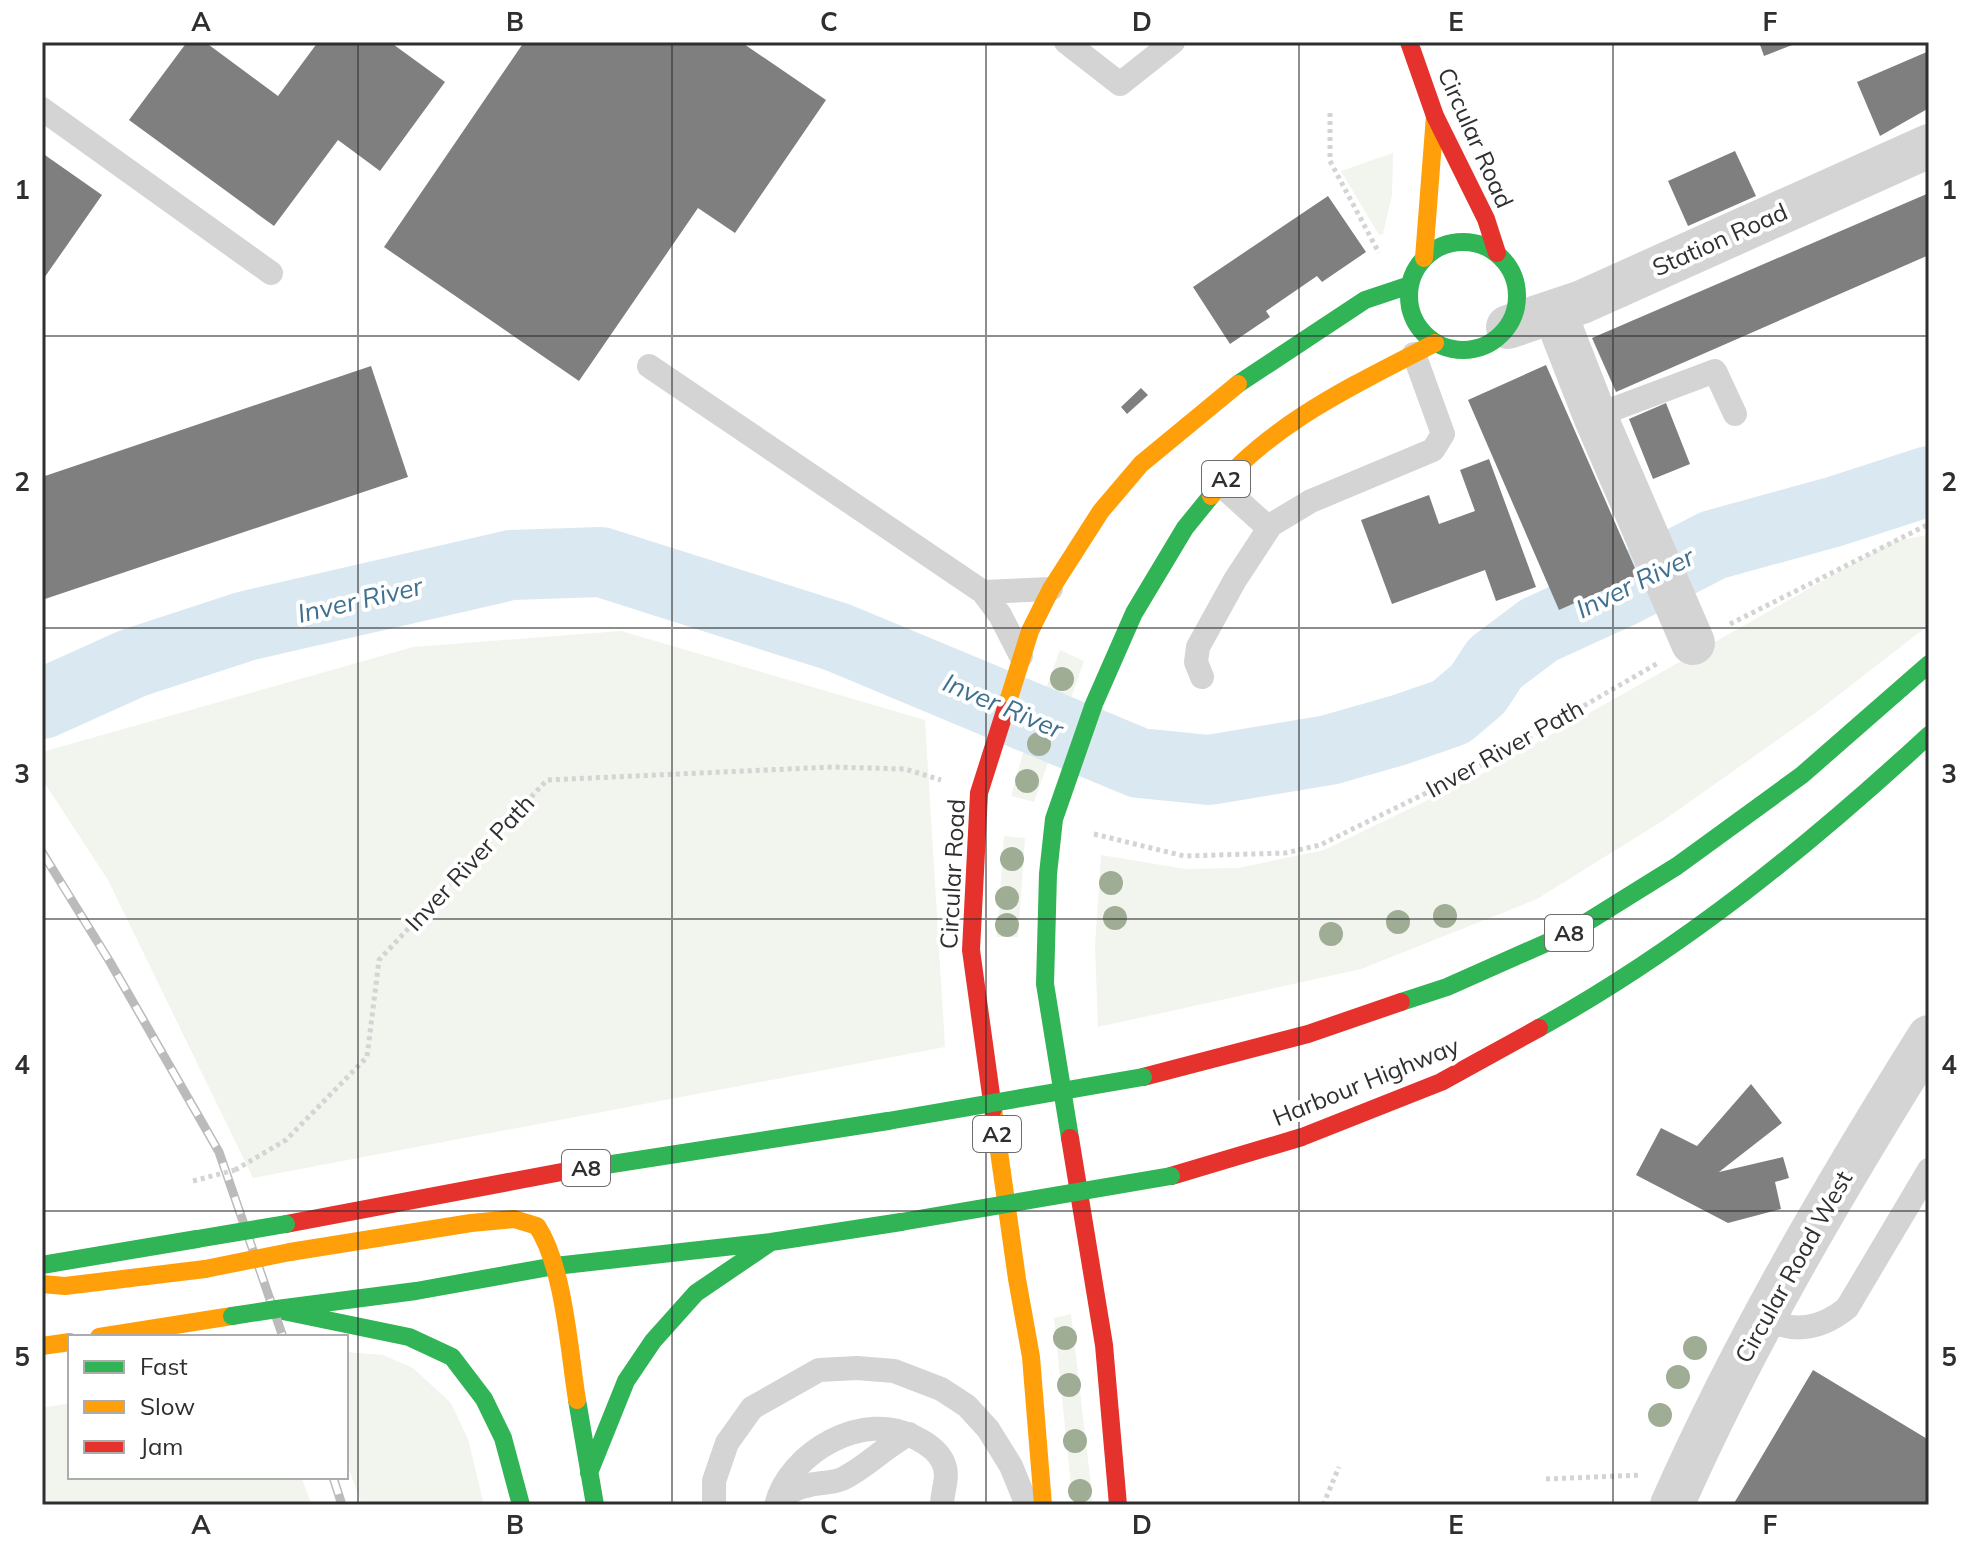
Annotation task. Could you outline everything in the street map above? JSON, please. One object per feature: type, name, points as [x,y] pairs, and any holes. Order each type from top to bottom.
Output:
[{"type":"main road","name":"Circular Road","points":[[1409,42],[1435,116],[1486,219],[1497,253]]},
{"type":"main road","points":[[1424,258],[1435,116]]},
{"type":"main road","points":[[1452,243],[1483,245],[1497,253],[1508,265],[1518,295],[1516,310],[1499,339],[1467,351],[1424,349],[1422,333],[1413,318],[1409,302],[1415,270],[1424,258],[1437,248],[1452,243]]},
{"type":"main road","name":"Circular Road","points":[[1043,1505],[1031,1357],[1017,1279],[971,950],[979,793],[1030,631],[1051,589],[1101,511],[1141,464],[1246,377],[1365,300],[1410,285]]},
{"type":"main road","name":"A2","points":[[1118,1505],[1104,1345],[1045,984],[1048,874],[1059,799],[1136,605],[1201,505],[1253,452],[1280,431],[1367,377],[1424,349]]},
{"type":"main road","name":"A8","points":[[42,1265],[286,1224],[583,1168],[888,1121],[1143,1077],[1308,1034],[1447,987],[1571,932],[1677,866],[1802,775],[1929,664]]},
{"type":"main road","name":"Harbour Highway","points":[[112,1335],[416,1291],[555,1266],[771,1242],[901,1222],[1171,1176],[1302,1137],[1441,1082],[1599,995],[1741,896],[1929,735]]},
{"type":"main road","points":[[42,1284],[65,1286],[205,1269],[471,1223],[514,1219],[537,1226],[548,1243],[555,1266],[595,1505]]},
{"type":"main road","points":[[589,1473],[626,1381],[653,1341],[696,1293],[771,1242]]},
{"type":"main road","points":[[277,1309],[409,1337],[452,1357],[484,1399],[503,1438],[521,1505]]},
{"type":"main road","points":[[42,1346],[68,1342]]},
{"type":"street","name":"Station Road","points":[[1508,327],[1582,302],[1929,146]]},
{"type":"street","points":[[1557,311],[1595,416],[1693,643]]},
{"type":"street","name":"Circular Road West","points":[[1679,1489],[1764,1318],[1873,1126],[1929,1037]]},
{"type":"lane","points":[[1066,42],[1120,84],[1173,42]]},
{"type":"lane","points":[[42,109],[271,273]]},
{"type":"lane","points":[[1202,677],[1196,662],[1198,647],[1235,580],[1271,525],[1311,501],[1433,450],[1440,443],[1443,434],[1424,349]]},
{"type":"lane","points":[[649,366],[983,592],[1000,615],[1021,660]]},
{"type":"lane","points":[[1595,416],[1715,371],[1735,414]]},
{"type":"lane","points":[[1221,485],[1262,522],[1271,525]]},
{"type":"lane","points":[[983,592],[1051,589]]},
{"type":"lane","points":[[1764,1318],[1790,1328],[1809,1328],[1830,1321],[1847,1308],[1929,1170]]},
{"type":"lane","points":[[714,1505],[714,1481],[727,1443],[752,1408],[819,1370],[857,1368],[894,1371],[941,1389],[967,1406],[988,1429],[1011,1466],[1027,1505]]},
{"type":"lane","points":[[777,1502],[786,1480],[808,1455],[840,1438],[888,1428],[928,1444],[943,1460],[947,1477],[942,1505]]},
{"type":"lane","points":[[777,1502],[804,1486],[834,1483],[842,1479],[867,1466],[890,1444],[909,1434]]},
{"type":"path","points":[[1330,113],[1330,161],[1380,254]]},
{"type":"path","name":"Inver River Path","points":[[1054,819],[1101,836],[1184,856],[1285,853],[1320,845],[1471,771],[1693,643],[1929,524]]},
{"type":"path","name":"Inver River Path","points":[[193,1181],[235,1170],[286,1140],[367,1057],[379,960],[547,780],[832,767],[905,769],[979,793]]},
{"type":"path","points":[[1323,1505],[1339,1467]]},
{"type":"path","points":[[1546,1479],[1679,1489]]},
{"type":"shaded area","points":[[1393,153],[1392,195],[1383,234],[1379,235],[1341,171]]},
{"type":"shaded area","points":[[1929,535],[1929,625],[1814,714],[1664,820],[1537,899],[1361,969],[1098,1027],[1095,946],[1101,855],[1185,869],[1238,868],[1324,850],[1480,775],[1893,541]]},
{"type":"shaded area","points":[[621,631],[925,720],[945,1047],[253,1178],[108,880],[42,779],[42,752],[413,647]]},
{"type":"shaded area","points":[[1060,650],[1084,661],[1034,802],[1011,796],[1026,743]]},
{"type":"shaded area","points":[[1004,836],[1025,838],[1018,937],[997,937]]},
{"type":"shaded area","points":[[1071,1314],[1092,1505],[1073,1505],[1054,1318]]},
{"type":"shaded area","points":[[348,1352],[383,1355],[413,1368],[451,1403],[468,1439],[484,1505],[362,1505],[348,1466]]},
{"type":"shaded area","points":[[68,1403],[68,1479],[302,1479],[312,1505],[42,1505],[42,1408]]},
{"type":"building","points":[[187,42],[205,42],[278,96],[318,42],[390,42],[445,82],[380,171],[338,140],[274,226],[129,120]]},
{"type":"building","points":[[524,42],[741,42],[826,100],[735,233],[698,208],[579,381],[384,247]]},
{"type":"building","points":[[1759,42],[1800,42],[1764,56]]},
{"type":"building","points":[[1929,51],[1929,108],[1880,136],[1857,82]]},
{"type":"building","points":[[1735,151],[1756,196],[1688,226],[1668,181]]},
{"type":"building","points":[[42,153],[102,195],[42,281]]},
{"type":"building","points":[[1929,193],[1929,255],[1616,392],[1592,338]]},
{"type":"building","points":[[1328,196],[1366,252],[1322,282],[1317,276],[1266,311],[1270,317],[1230,344],[1193,287]]},
{"type":"building","points":[[1546,365],[1638,575],[1559,610],[1468,400]]},
{"type":"building","points":[[371,366],[408,477],[42,600],[42,477]]},
{"type":"building","points":[[1141,388],[1148,395],[1127,414],[1121,407]]},
{"type":"building","points":[[1666,403],[1690,464],[1653,479],[1629,419]]},
{"type":"building","points":[[1489,459],[1536,587],[1496,601],[1485,570],[1392,604],[1361,520],[1429,495],[1439,524],[1475,511],[1460,470]]},
{"type":"building","points":[[1751,1084],[1782,1123],[1719,1172],[1783,1157],[1789,1178],[1775,1182],[1781,1209],[1728,1223],[1636,1175],[1661,1128],[1697,1146]]},
{"type":"building","points":[[1813,1370],[1929,1440],[1929,1505],[1733,1505]]},
{"type":"waterway","name":"Inver River","points":[[42,704],[133,663],[246,626],[511,565],[601,562],[837,637],[1139,763],[1209,770],[1329,750],[1451,712],[1478,689],[1495,663],[1539,630],[1713,545],[1833,512],[1929,481]]},
{"type":"railway","points":[[42,852],[110,962],[219,1152],[282,1335]]},
{"type":"railway","points":[[334,1479],[342,1505]]},
{"type":"traffic: fast","points":[[1463,242],[1484,246],[1502,257],[1513,275],[1517,296],[1513,317],[1502,335],[1484,346],[1463,350],[1442,346],[1424,335],[1413,317],[1409,296],[1413,275],[1424,257],[1442,246],[1463,242]]},
{"type":"traffic: fast","points":[[1238,384],[1365,300],[1410,285]]},
{"type":"traffic: fast","points":[[1070,1138],[1045,984],[1048,874],[1054,819],[1094,704],[1134,613],[1185,528],[1211,496]]},
{"type":"traffic: fast","points":[[1401,1002],[1447,987],[1571,932],[1677,866],[1802,775],[1929,664]]},
{"type":"traffic: fast","points":[[1539,1028],[1694,930],[1791,855],[1929,735]]},
{"type":"traffic: fast","points":[[888,1121],[1143,1077]]},
{"type":"traffic: fast","points":[[567,1171],[888,1121]]},
{"type":"traffic: fast","points":[[901,1222],[1171,1176]]},
{"type":"traffic: fast","points":[[277,1309],[416,1291],[555,1266],[771,1242],[901,1222]]},
{"type":"traffic: fast","points":[[197,1239],[286,1224]]},
{"type":"traffic: fast","points":[[42,1265],[197,1239]]},
{"type":"traffic: fast","points":[[589,1473],[626,1381],[653,1341],[696,1293],[771,1242]]},
{"type":"traffic: fast","points":[[232,1316],[277,1309]]},
{"type":"traffic: fast","points":[[283,1311],[409,1337],[452,1357],[484,1399],[503,1438],[521,1505]]},
{"type":"traffic: fast","points":[[577,1400],[595,1505]]},
{"type":"traffic: slow","points":[[1424,258],[1435,116]]},
{"type":"traffic: slow","points":[[1211,496],[1234,470],[1286,427],[1344,390],[1435,343]]},
{"type":"traffic: slow","points":[[1005,711],[1030,631],[1051,589],[1101,511],[1141,464],[1238,384]]},
{"type":"traffic: slow","points":[[993,1109],[1031,1357],[1043,1505]]},
{"type":"traffic: slow","points":[[290,1252],[471,1223],[514,1219],[537,1226],[554,1263],[577,1400]]},
{"type":"traffic: slow","points":[[205,1269],[290,1252]]},
{"type":"traffic: slow","points":[[42,1284],[65,1286],[205,1269]]},
{"type":"traffic: slow","points":[[112,1335],[232,1316]]},
{"type":"traffic: slow","points":[[42,1346],[68,1342]]},
{"type":"traffic: jam","points":[[1409,42],[1435,116],[1486,219],[1497,253]]},
{"type":"traffic: jam","points":[[993,1109],[971,950],[979,793],[1005,711]]},
{"type":"traffic: jam","points":[[1143,1077],[1308,1034],[1401,1002]]},
{"type":"traffic: jam","points":[[1171,1176],[1302,1137],[1441,1082],[1539,1028]]},
{"type":"traffic: jam","points":[[1070,1138],[1104,1345],[1118,1505]]},
{"type":"traffic: jam","points":[[286,1224],[567,1171]]}]
